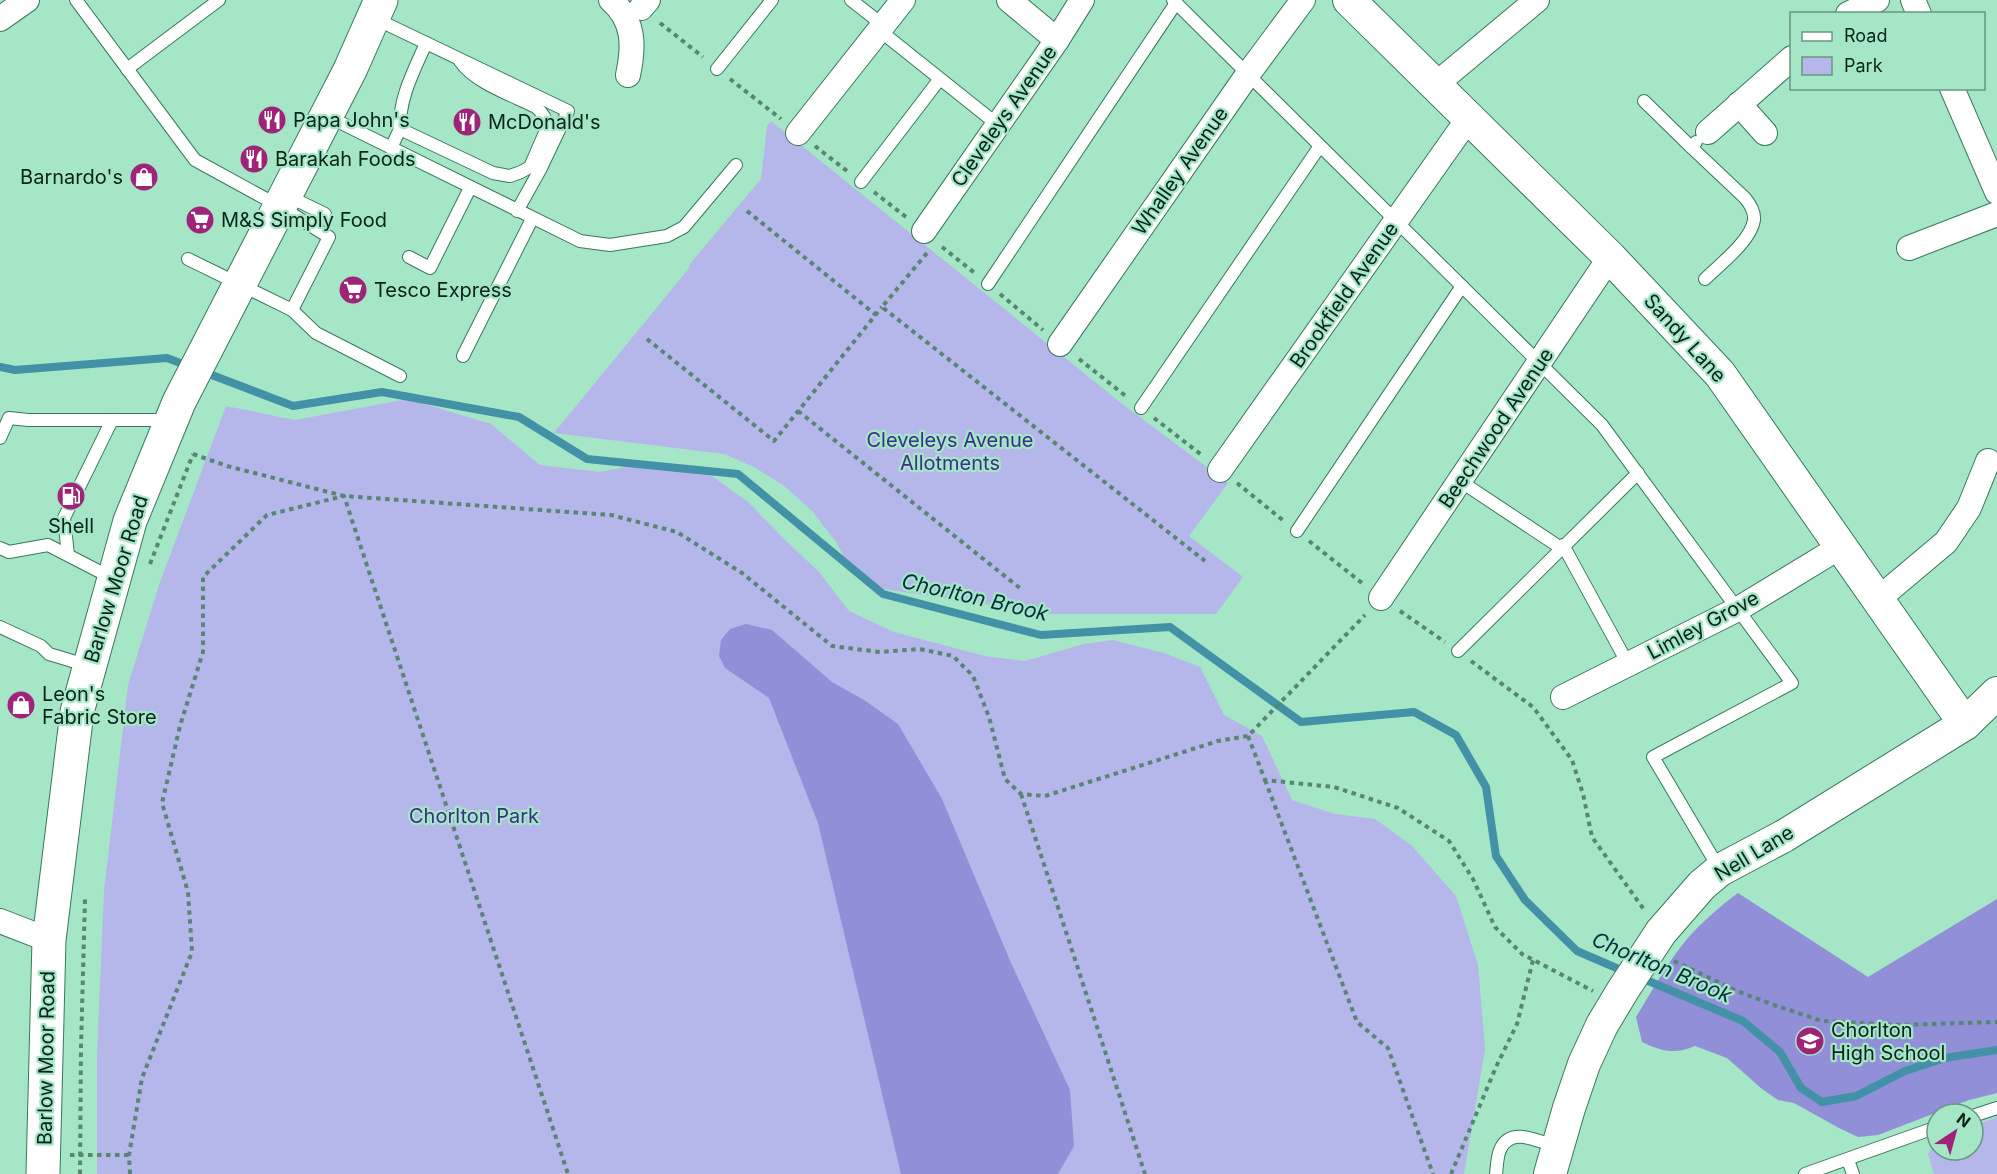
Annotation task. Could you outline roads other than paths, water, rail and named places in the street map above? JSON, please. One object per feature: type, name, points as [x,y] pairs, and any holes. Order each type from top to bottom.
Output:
[{"type":"main road","name":"Barlow Moor Road","points":[[44,1164],[49,940],[77,712],[114,579],[135,507],[175,411],[326,116],[377,9]]},
{"type":"street","points":[[0,19],[27,0]]},
{"type":"street","points":[[611,0],[625,17],[631,30],[633,44],[628,75]]},
{"type":"street","points":[[798,134],[903,0]]},
{"type":"street","points":[[1009,0],[1057,40]]},
{"type":"street","name":"Cleveleys Avenue","points":[[924,231],[1057,40],[1082,0]]},
{"type":"street","name":"Whalley Avenue","points":[[1060,344],[1302,0]]},
{"type":"street","name":"Sandy Lane","points":[[1349,0],[1610,257],[1720,374],[1965,724]]},
{"type":"street","points":[[1435,85],[1537,0]]},
{"type":"street","points":[[1852,12],[1877,0]]},
{"type":"street","points":[[1700,139],[1790,59]]},
{"type":"street","points":[[1953,90],[1997,192]]},
{"type":"street","points":[[1739,104],[1765,133]]},
{"type":"street","name":"Brookfield Avenue","points":[[1220,470],[1468,119]]},
{"type":"street","points":[[1909,248],[1997,214]]},
{"type":"street","name":"Beechwood Avenue","points":[[1381,598],[1610,257]]},
{"type":"street","points":[[1877,600],[1947,542],[1969,508],[1988,461]]},
{"type":"street","name":"Limley Grove","points":[[1563,697],[1738,609],[1840,547]]},
{"type":"street","name":"Nell Lane","points":[[1554,1160],[1584,1065],[1602,1025],[1638,968],[1702,885],[1720,870],[1784,836],[1965,724],[1997,693]]},
{"type":"street","points":[[0,921],[49,940]]},
{"type":"lane","points":[[76,0],[195,160],[282,200],[325,214]]},
{"type":"lane","points":[[127,69],[219,0]]},
{"type":"lane","points":[[717,69],[772,0]]},
{"type":"lane","points":[[851,0],[939,80],[998,125]]},
{"type":"lane","points":[[988,285],[1175,2],[1602,425],[1792,683],[1653,757],[1720,870]]},
{"type":"lane","points":[[377,9],[426,43],[568,111],[541,168],[517,211]]},
{"type":"lane","points":[[391,148],[400,129],[399,116],[406,87],[426,43]]},
{"type":"lane","points":[[400,129],[502,176],[521,172],[530,167],[547,128],[547,122],[542,113],[536,107],[466,71],[457,58]]},
{"type":"lane","points":[[861,182],[939,80]]},
{"type":"lane","points":[[1644,101],[1700,139],[1752,208],[1754,218],[1750,232],[1705,279]]},
{"type":"lane","points":[[326,116],[532,219],[580,241],[590,243],[610,245],[667,236],[684,227],[736,165]]},
{"type":"lane","points":[[1141,408],[1320,146]]},
{"type":"lane","points":[[409,257],[430,268],[470,188]]},
{"type":"lane","points":[[282,200],[329,237],[292,310]]},
{"type":"lane","points":[[462,356],[532,219]]},
{"type":"lane","points":[[188,259],[292,310],[316,333],[400,376]]},
{"type":"lane","points":[[1297,531],[1462,286]]},
{"type":"lane","points":[[0,438],[9,418],[112,420],[175,411]]},
{"type":"lane","points":[[68,555],[64,518],[112,420]]},
{"type":"lane","points":[[1458,651],[1638,473]]},
{"type":"lane","points":[[1460,481],[1562,546],[1628,664]]},
{"type":"lane","points":[[5,550],[48,545],[114,579]]},
{"type":"lane","points":[[0,627],[41,646],[49,654],[89,666]]},
{"type":"lane","points":[[1805,1174],[1925,1131]]},
{"type":"lane","points":[[1496,1174],[1500,1151],[1506,1140],[1512,1136],[1523,1137],[1554,1160]]},
{"type":"lane","points":[[1848,1160],[1853,1174]]},
{"type":"waterway","name":"Chorlton Brook","points":[[0,367],[15,370],[167,358],[188,366]]},
{"type":"waterway","name":"Chorlton Brook","points":[[204,372],[293,406],[382,392],[519,417],[587,459],[738,474],[883,594],[1041,635],[1170,627],[1301,722],[1414,712],[1456,735],[1486,787],[1496,856],[1525,900],[1577,951],[1628,973]]},
{"type":"waterway","name":"Chorlton Brook","points":[[1639,977],[1743,1021],[1780,1052],[1801,1088],[1822,1102],[1856,1096],[1905,1071],[1945,1058],[1997,1050]]},
{"type":"place","name":"Papa John's","points":[[272,120]]},
{"type":"place","name":"McDonald's","points":[[467,122]]},
{"type":"place","name":"Barakah Foods","points":[[254,159]]},
{"type":"place","name":"Barnardo's","points":[[144,177]]},
{"type":"place","name":"M&S Simply Food","points":[[200,220]]},
{"type":"place","name":"Tesco Express","points":[[353,290]]},
{"type":"place","name":"Shell","points":[[71,496]]},
{"type":"place","name":"Leon's Fabric Store","points":[[21,705]]},
{"type":"place","name":"Chorlton High School","points":[[1810,1041]]},
{"type":"park label","name":"Cleveleys Avenue Allotments","points":[[950,452]]},
{"type":"park label","name":"Chorlton Park","points":[[474,816]]}]
